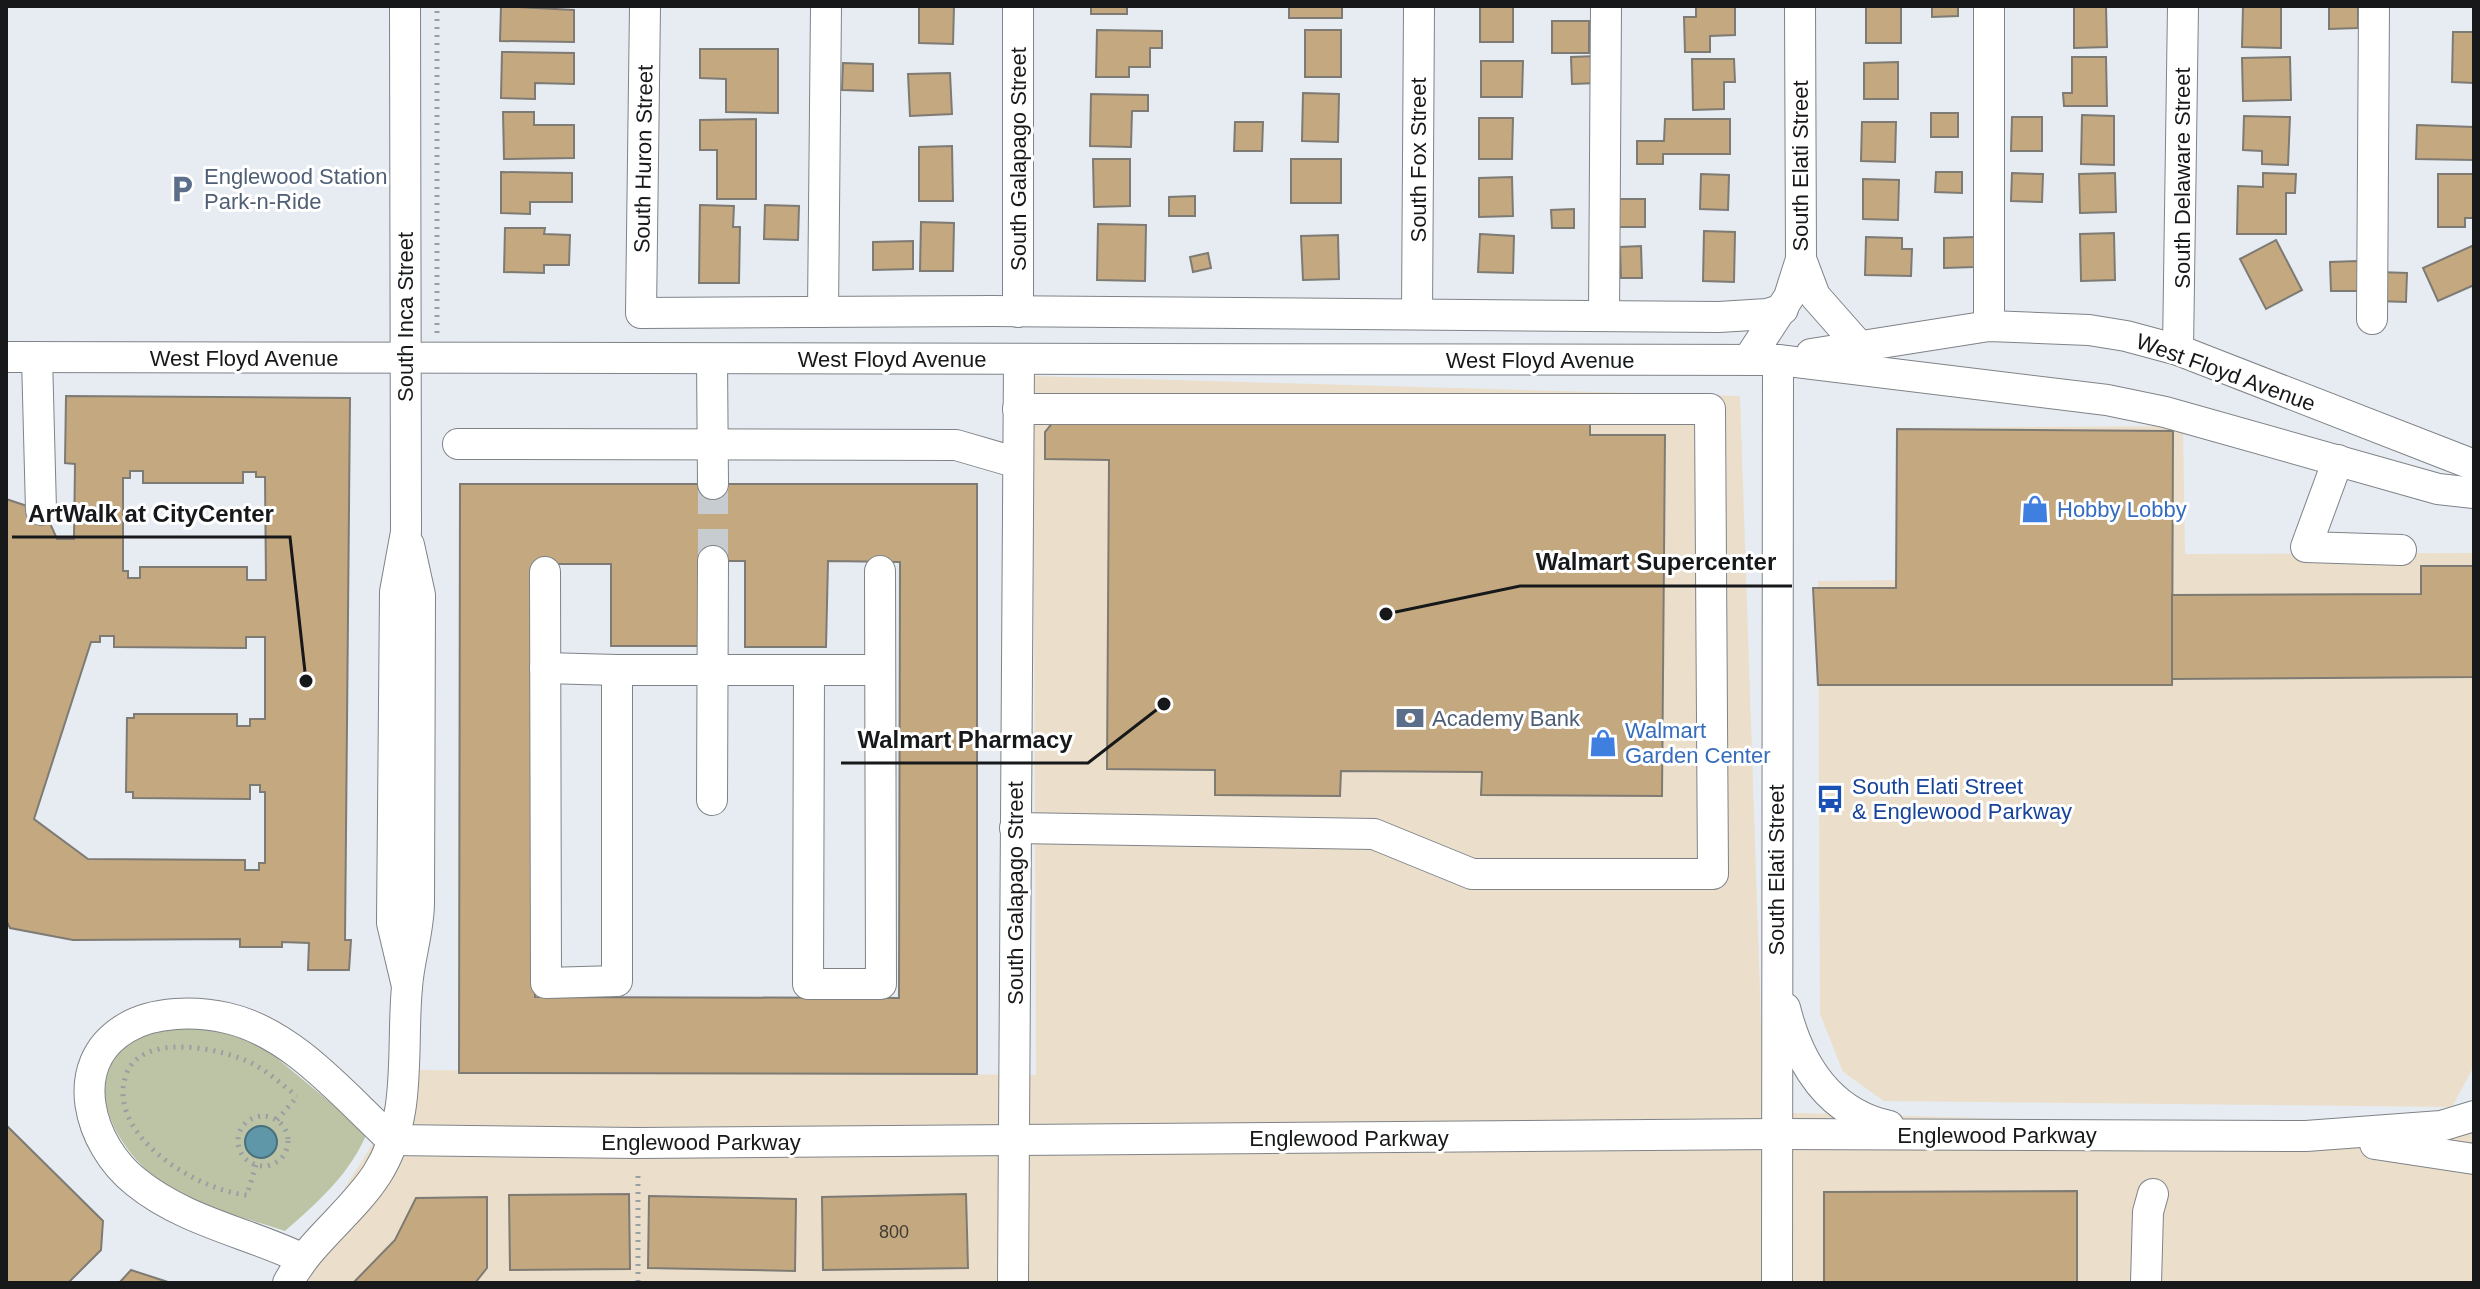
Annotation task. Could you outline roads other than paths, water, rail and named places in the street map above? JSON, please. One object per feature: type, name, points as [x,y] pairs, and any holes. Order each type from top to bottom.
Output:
[{"type":"street","name":"South Inca Street","points":[[294,1271],[378,1173],[392,1140],[405,1067],[407,986],[392,923],[395,592],[406,532],[405,6]]},
{"type":"street","name":"South Huron Street","points":[[641,313],[645,6]]},
{"type":"street","points":[[823,312],[826,6]]},
{"type":"street","name":"South Galapago Street","points":[[1018,6],[1018,312]]},
{"type":"street","name":"South Fox Street","points":[[1417,314],[1419,6]]},
{"type":"street","points":[[1604,314],[1606,6]]},
{"type":"street","name":"South Elati Street","points":[[1777,1283],[1776,971],[1763,360],[1801,259],[1800,6]]},
{"type":"street","points":[[1989,6],[1989,326]]},
{"type":"street","name":"South Delaware Street","points":[[2178,350],[2183,6]]},
{"type":"street","points":[[2372,319],[2374,6]]},
{"type":"street","points":[[1801,259],[1815,296],[1860,347]]},
{"type":"street","name":"West Floyd Avenue","points":[[641,313],[1604,314],[1719,317],[1767,314],[1783,309]]},
{"type":"street","name":"West Floyd Avenue","points":[[1763,360],[1989,326],[2089,330],[2178,350],[2474,465]]},
{"type":"street","name":"West Floyd Avenue","points":[[6,357],[1763,360],[2107,400],[2165,412],[2438,489],[2474,493]]},
{"type":"street","points":[[37,357],[41,510]]},
{"type":"street","points":[[712,359],[713,484]]},
{"type":"street","name":"South Galapago Street","points":[[1013,1283],[1019,360]]},
{"type":"street","points":[[1418,409],[1421,360]]},
{"type":"street","points":[[1015,828],[1374,834],[1472,874],[1713,874],[1710,409],[1018,409]]},
{"type":"street","points":[[458,444],[956,445],[1018,463]]},
{"type":"street","points":[[2443,453],[2474,455]]},
{"type":"street","points":[[2338,460],[2306,547],[2401,550]]},
{"type":"street","points":[[712,800],[713,561]]},
{"type":"street","points":[[809,670],[808,984],[881,984],[880,571]]},
{"type":"street","points":[[545,572],[546,983],[617,981],[617,670]]},
{"type":"street","points":[[545,668],[880,670]]},
{"type":"street","points":[[1776,971],[1799,1049],[1825,1092],[1858,1117],[1928,1134]]},
{"type":"street","points":[[294,1271],[254,1236],[198,1219],[166,1203],[134,1181],[108,1155],[92,1124],[90,1095],[93,1071],[103,1047],[126,1027],[158,1016],[189,1014],[228,1018],[264,1031],[299,1056],[392,1140]]},
{"type":"street","name":"Englewood Parkway","points":[[392,1140],[637,1143],[1775,1134],[2306,1136],[2441,1126],[2474,1116]]},
{"type":"street","name":"Englewood Parkway","points":[[2306,1136],[2474,1159]]},
{"type":"street","points":[[2146,1283],[2148,1212],[2153,1194]]},
{"type":"water","points":[[261,1126],[273,1130],[277,1142],[273,1154],[261,1158],[249,1154],[245,1142],[249,1130]]},
{"type":"tunnel","points":[[713,484],[713,561]]},
{"type":"place","name":"Englewood Station Park-n-Ride","points":[[182,189]]},
{"type":"place","name":"Hobby Lobby","points":[[2035,509]]},
{"type":"place","name":"Walmart Supercenter","points":[[1386,614]]},
{"type":"place","name":"ArtWalk at CityCenter","points":[[306,681]]},
{"type":"place","name":"Walmart Pharmacy","points":[[1164,704]]},
{"type":"place","name":"Academy Bank","points":[[1410,718]]},
{"type":"place","name":"Walmart Garden Center","points":[[1603,743]]},
{"type":"place","name":"South Elati Street & Englewood Parkway","points":[[1830,799]]}]
